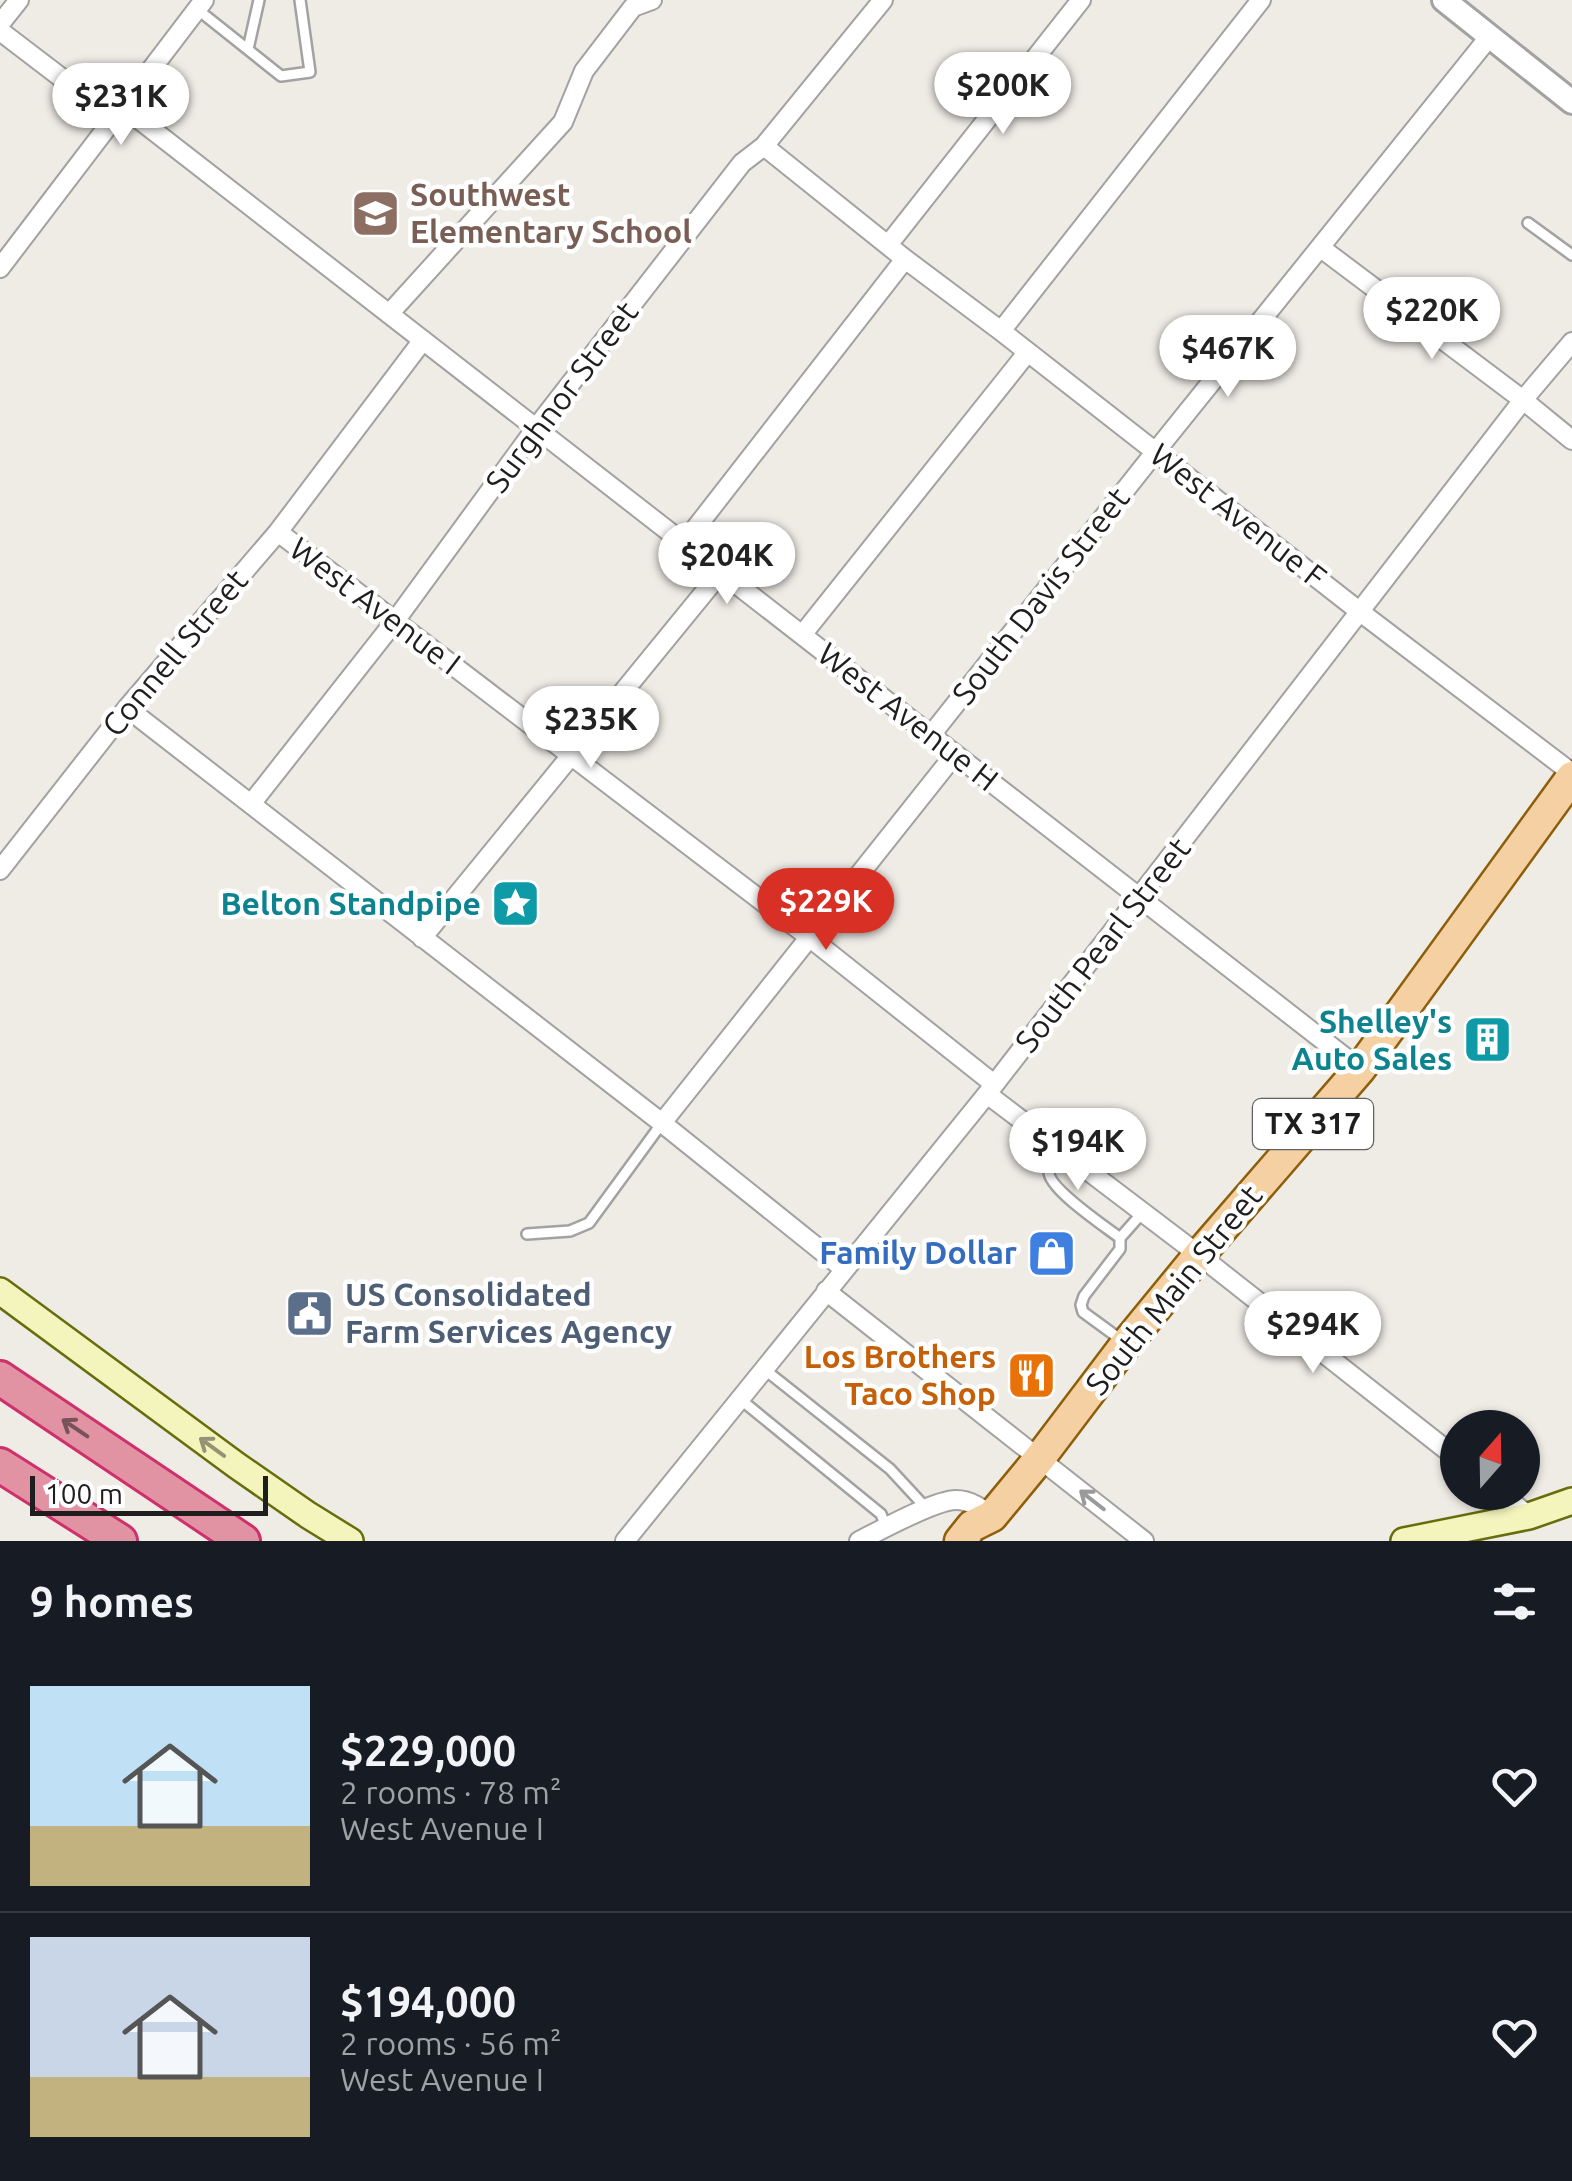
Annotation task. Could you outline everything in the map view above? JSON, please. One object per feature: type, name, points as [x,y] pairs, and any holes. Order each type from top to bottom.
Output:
[{"type":"highway","points":[[0,1378],[242,1541]]},
{"type":"highway","points":[[0,1465],[120,1541]]},
{"type":"main road","name":"South Main Street","points":[[960,1541],[972,1526],[989,1528],[1126,1344],[1360,1070],[1572,775]]},
{"type":"main road","points":[[0,1290],[236,1465],[350,1541]]},
{"type":"main road","points":[[1404,1541],[1529,1516],[1572,1501]]},
{"type":"street","points":[[0,28],[19,0]]},
{"type":"street","points":[[389,314],[563,122],[584,71],[633,7],[652,0]]},
{"type":"street","name":"Surghnor Street","points":[[251,804],[395,621],[536,428],[742,162],[764,146],[883,0]]},
{"type":"street","points":[[888,245],[1082,0]]},
{"type":"street","points":[[1001,332],[1261,0]]},
{"type":"street","points":[[1444,0],[1572,102]]},
{"type":"street","points":[[0,268],[200,4]]},
{"type":"street","name":"West Avenue H","points":[[0,28],[423,340],[1360,1070]]},
{"type":"street","name":"South Davis Street","points":[[931,735],[1490,36]]},
{"type":"street","name":"West Avenue F","points":[[764,146],[905,260],[1572,775]]},
{"type":"street","points":[[1320,248],[1572,440]]},
{"type":"street","points":[[684,543],[905,260]]},
{"type":"street","name":"Connell Street","points":[[0,870],[127,708],[278,532],[423,340]]},
{"type":"street","name":"South Pearl Street","points":[[625,1541],[990,1089],[1523,400],[1572,342]]},
{"type":"street","points":[[802,635],[1027,352]]},
{"type":"street","name":"West Avenue I","points":[[278,532],[809,937],[1061,1150],[1440,1446]]},
{"type":"street","points":[[422,938],[721,572]]},
{"type":"street","points":[[127,708],[844,1269]]},
{"type":"street","name":"South Davis Street","points":[[662,1123],[955,754]]},
{"type":"street","points":[[826,1292],[1144,1541]]},
{"type":"street","points":[[859,1541],[954,1500],[978,1505],[989,1528]]},
{"type":"street","points":[[1522,1510],[1529,1516]]},
{"type":"lane","points":[[248,49],[259,0]]},
{"type":"lane","points":[[200,4],[281,76],[310,72],[300,0]]},
{"type":"lane","points":[[1528,223],[1572,255]]},
{"type":"lane","points":[[527,1234],[570,1231],[589,1222],[662,1123]]},
{"type":"lane","points":[[1061,1150],[1049,1170],[1050,1179],[1058,1190],[1120,1238]]},
{"type":"lane","points":[[1126,1344],[1084,1312],[1081,1305],[1120,1248],[1120,1238],[1143,1212]]},
{"type":"lane","points":[[764,1369],[890,1469],[927,1509]]},
{"type":"lane","points":[[740,1399],[881,1514],[886,1527]]},
{"type":"place","name":"Southwest Elementary School","points":[[375,213]]},
{"type":"place","name":"Belton Standpipe","points":[[516,904]]},
{"type":"place","name":"Shelley's Auto Sales","points":[[1487,1040]]},
{"type":"place","name":"Family Dollar","points":[[1052,1253]]},
{"type":"place","name":"US Consolidated Farm Services Agency","points":[[310,1313]]},
{"type":"place","name":"Los Brothers Taco Shop","points":[[1031,1375]]}]
